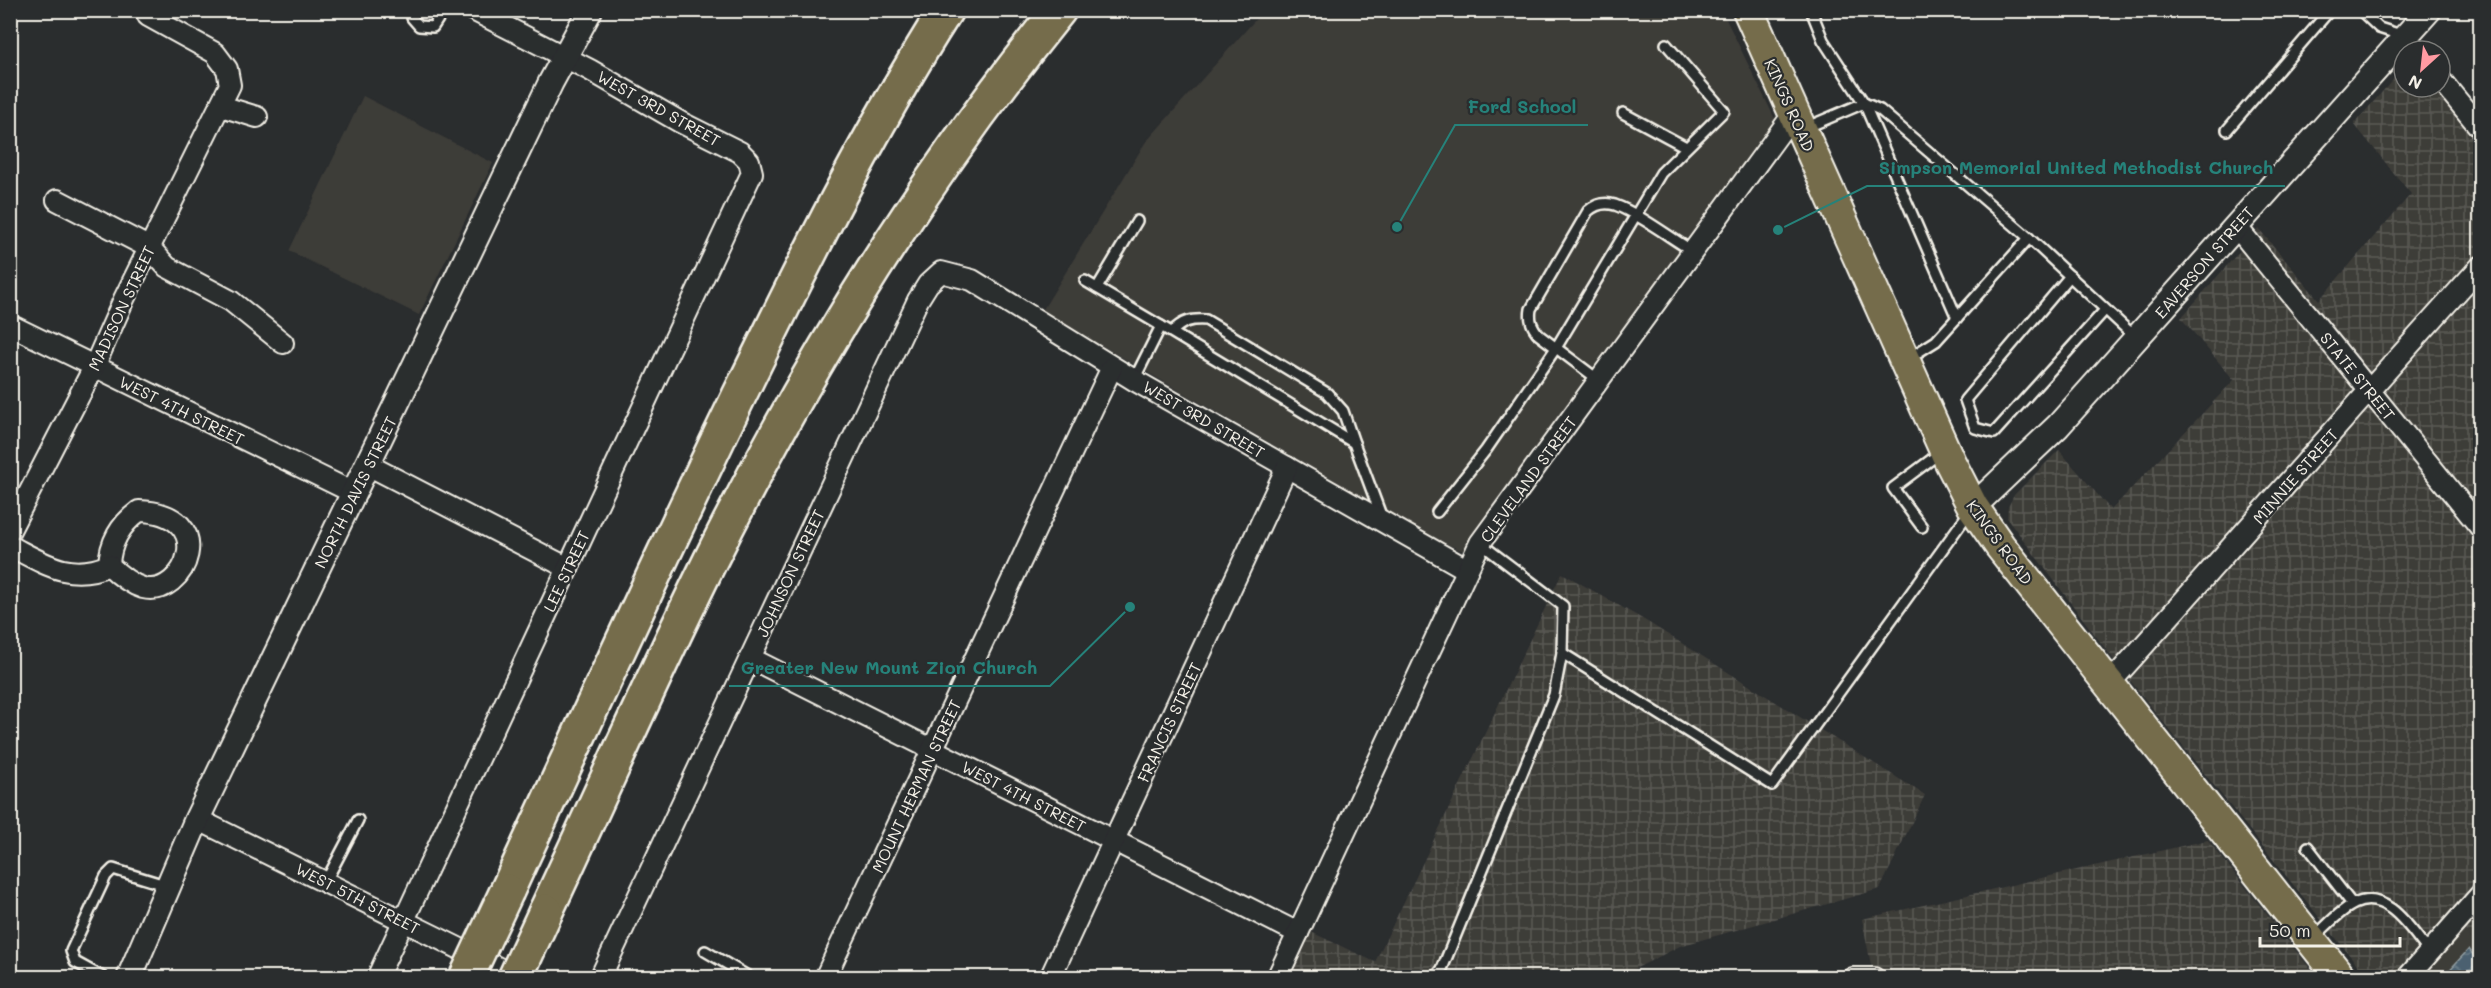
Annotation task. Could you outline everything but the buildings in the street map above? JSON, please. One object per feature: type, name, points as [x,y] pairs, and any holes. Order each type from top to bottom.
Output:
[{"type":"highway","points":[[466,978],[745,384],[874,135],[933,10]]},
{"type":"highway","points":[[874,135],[946,10]]},
{"type":"highway","points":[[517,978],[709,562],[777,433],[875,267],[989,102],[1059,10]]},
{"type":"highway","points":[[989,102],[1083,10]]},
{"type":"main road","name":"KINGS ROAD","points":[[1748,10],[1904,361],[1973,507],[2000,546],[2311,940],[2336,976]]},
{"type":"street","name":"WEST 3RD STREET","points":[[473,10],[740,152],[751,164]]},
{"type":"street","name":"NORTH DAVIS STREET","points":[[134,976],[168,886],[197,819],[564,57],[590,10]]},
{"type":"street","name":"EAVERSON STREET","points":[[2414,39],[2429,10]]},
{"type":"street","name":"MADISON STREET","points":[[10,530],[94,367],[230,85],[226,69],[215,53],[148,16]]},
{"type":"street","name":"EAVERSON STREET","points":[[1973,507],[2058,426],[2236,226],[2392,64]]},
{"type":"street","points":[[2452,93],[2481,128]]},
{"type":"street","points":[[221,106],[257,117]]},
{"type":"street","name":"CLEVELAND STREET","points":[[1277,978],[1480,543],[1694,252],[1798,121]]},
{"type":"street","name":"LEE STREET","points":[[377,978],[749,181],[751,164]]},
{"type":"street","points":[[57,200],[150,248],[167,267],[231,301],[283,344]]},
{"type":"street","name":"STATE STREET","points":[[2236,226],[2481,527]]},
{"type":"street","name":"MINNIE STREET","points":[[2109,684],[2310,460],[2369,389],[2481,267]]},
{"type":"street","name":"WEST 3RD STREET","points":[[941,272],[972,280],[1134,380],[1466,569]]},
{"type":"street","name":"JOHNSON STREET","points":[[600,978],[918,300],[928,284],[941,272]]},
{"type":"street","name":"WEST 4TH STREET","points":[[10,326],[354,493]]},
{"type":"street","name":"MOUNT HERMAN STREET","points":[[825,978],[1112,367]]},
{"type":"street","points":[[368,465],[568,568]]},
{"type":"street","name":"FRANCIS STREET","points":[[1050,978],[1287,467]]},
{"type":"street","points":[[139,511],[157,511],[169,516],[186,534],[189,547],[188,559],[172,579],[159,587],[145,589],[131,583],[109,565],[110,551],[116,536],[126,520],[139,511]]},
{"type":"street","points":[[10,546],[63,571],[79,573],[95,571],[109,565]]},
{"type":"street","name":"WEST 4TH STREET","points":[[750,658],[1298,933]]},
{"type":"street","name":"WEST 5TH STREET","points":[[197,819],[326,881],[517,978]]},
{"type":"street","points":[[2407,978],[2481,896]]},
{"type":"lane","points":[[412,10],[412,18],[419,26],[433,27],[444,10]]},
{"type":"lane","points":[[1812,10],[1823,40],[1864,103],[1957,318]]},
{"type":"lane","points":[[2228,130],[2330,10]]},
{"type":"lane","points":[[2360,10],[2379,28],[2401,39]]},
{"type":"lane","points":[[1437,512],[1486,450],[1556,348],[1661,173],[1724,111],[1666,44]]},
{"type":"lane","points":[[1798,121],[1864,103],[1880,110],[2029,238],[2136,339]]},
{"type":"lane","points":[[1623,113],[1686,147]]},
{"type":"lane","points":[[1600,381],[1556,348],[1533,327],[1529,316],[1588,211],[1594,206],[1613,204],[1694,252]]},
{"type":"lane","points":[[1097,288],[1137,221]]},
{"type":"lane","points":[[1904,361],[1936,341],[2029,238]]},
{"type":"lane","points":[[2070,276],[1965,400],[1975,428],[1994,433],[2105,310]]},
{"type":"lane","points":[[1085,281],[1354,443]]},
{"type":"lane","points":[[1172,332],[1179,324],[1192,319],[1206,320],[1327,393],[1343,411],[1384,523]]},
{"type":"lane","points":[[1134,380],[1161,326]]},
{"type":"lane","points":[[1922,528],[1893,488],[1944,449]]},
{"type":"lane","points":[[1562,653],[1772,785],[1973,507]]},
{"type":"lane","points":[[1435,978],[1442,969],[1554,694],[1562,653],[1563,606],[1480,543]]},
{"type":"lane","points":[[326,881],[358,820]]},
{"type":"lane","points":[[2308,848],[2352,904]]},
{"type":"lane","points":[[104,978],[75,962],[71,951],[106,876],[113,869],[168,886]]},
{"type":"lane","points":[[2311,940],[2352,904],[2370,898],[2390,907],[2429,952]]},
{"type":"lane","points":[[705,951],[751,978]]},
{"type":"shaded area","points":[[1263,11],[1722,11],[1777,123],[1463,551],[1431,537],[1042,311],[1145,143]]},
{"type":"shaded area","points":[[2452,79],[2480,113],[2480,949],[2464,929],[2423,977],[2367,977],[2116,663],[2007,518],[2008,507],[2014,495],[2059,450],[2111,510],[2234,380],[2181,318],[2259,229],[2319,300],[2411,194],[2354,124],[2392,81],[2392,99],[2452,99]]},
{"type":"shaded area","points":[[363,96],[493,163],[419,315],[289,251]]},
{"type":"shaded area","points":[[1562,573],[1646,621],[1925,795],[1880,889],[1680,946],[1619,977],[1287,978],[1309,931],[1375,962]]},
{"type":"shaded area","points":[[2208,840],[2316,976],[1896,978],[1871,965],[1862,919]]},
{"type":"shaded area","points":[[2464,929],[2480,949],[2480,977],[2423,978]]},
{"type":"water","points":[[2469,949],[2480,964],[2480,977],[2443,977]]},
{"type":"place","name":"Ford School","points":[[1397,227]]},
{"type":"place","name":"Simpson Memorial United Methodist Church","points":[[1778,230]]},
{"type":"place","name":"Greater New Mount Zion Church","points":[[1130,607]]}]
